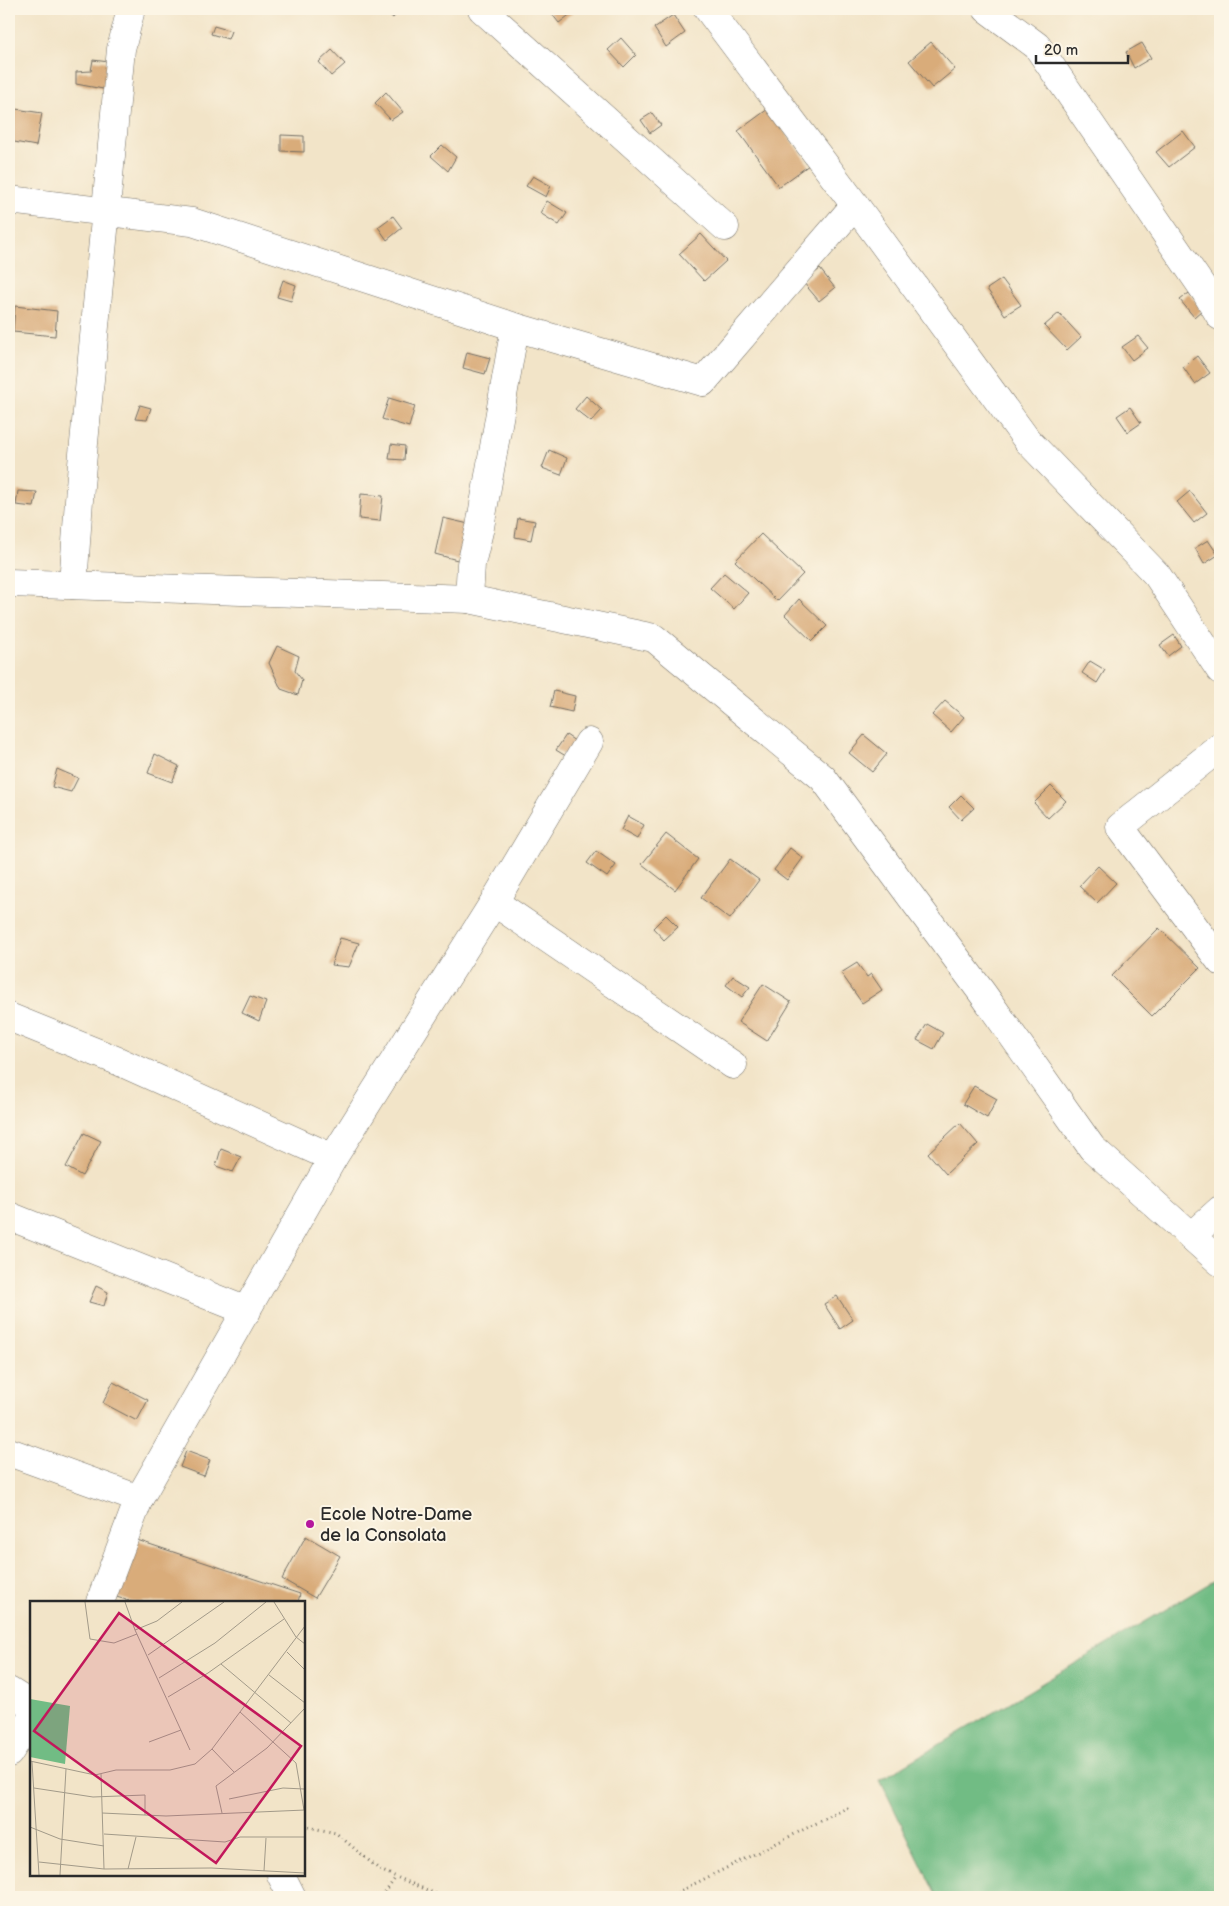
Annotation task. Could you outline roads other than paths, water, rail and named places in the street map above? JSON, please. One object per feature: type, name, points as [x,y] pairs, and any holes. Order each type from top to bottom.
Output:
[{"type":"street","points":[[73,586],[80,486],[121,49],[131,9]]},
{"type":"street","points":[[482,9],[724,227]]},
{"type":"street","points":[[708,9],[855,205],[1027,440],[1157,575],[1220,670]]},
{"type":"street","points":[[987,9],[1037,46],[1205,290],[1220,316]]},
{"type":"street","points":[[9,200],[192,222],[515,326],[703,382],[855,205]]},
{"type":"street","points":[[469,599],[472,564],[515,326]]},
{"type":"street","points":[[9,583],[469,599],[654,638],[824,778],[983,994],[1092,1148],[1220,1262]]},
{"type":"street","points":[[100,1601],[139,1499],[333,1158],[494,902],[589,742]]},
{"type":"street","points":[[1220,747],[1120,827],[1220,962]]},
{"type":"street","points":[[494,902],[732,1065]]},
{"type":"street","points":[[9,1017],[118,1062],[333,1158]]},
{"type":"street","points":[[1191,1236],[1220,1210]]},
{"type":"street","points":[[9,1216],[247,1312]]},
{"type":"street","points":[[9,1452],[139,1499]]},
{"type":"street","points":[[9,1691],[30,1704]]},
{"type":"street","points":[[9,1753],[30,1720]]},
{"type":"street","points":[[282,1876],[292,1897]]},
{"type":"place","name":"Ecole Notre-Dame de la Consolata","points":[[310,1524]]}]
